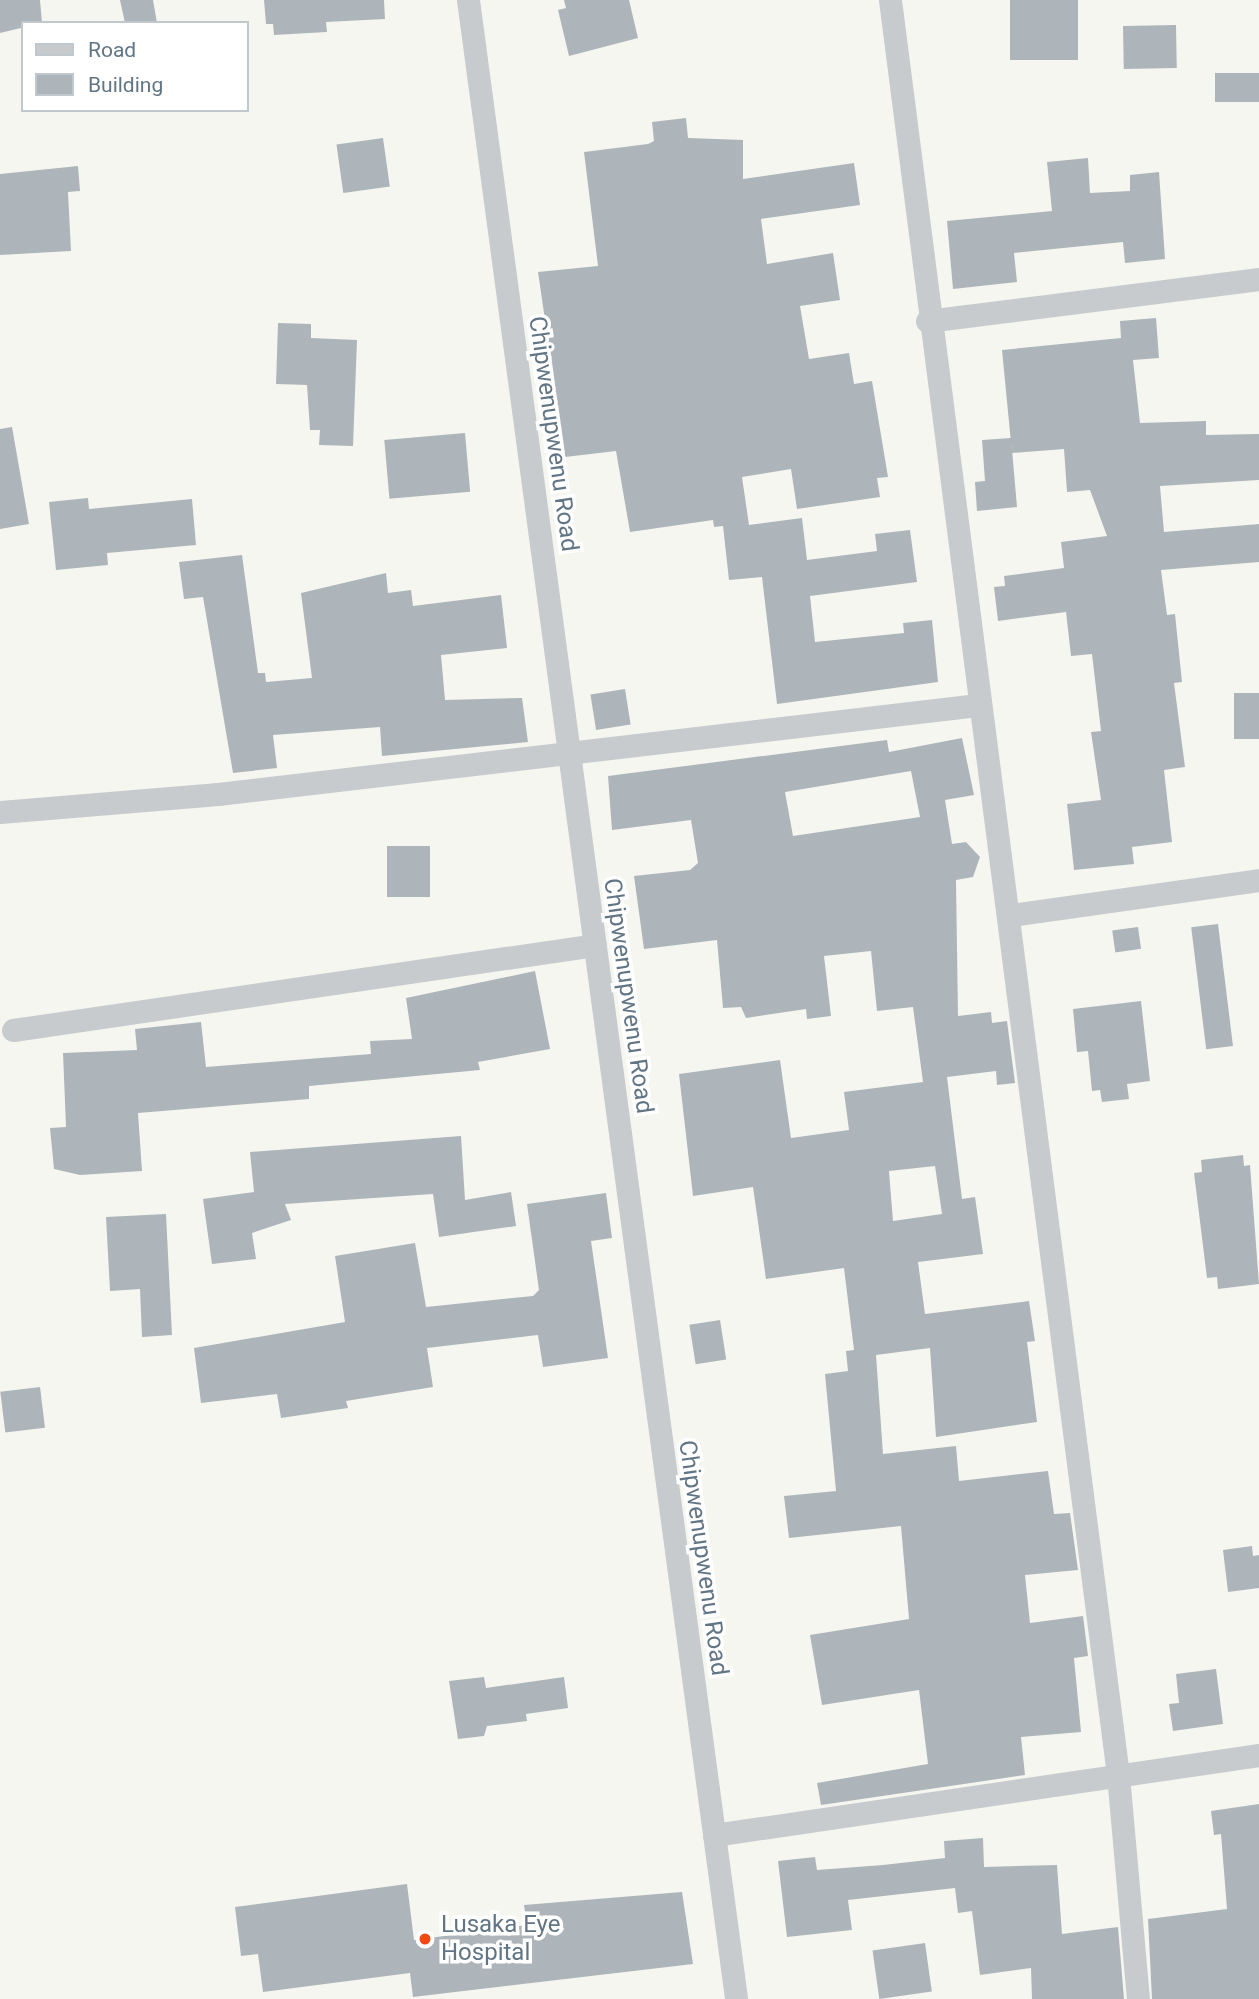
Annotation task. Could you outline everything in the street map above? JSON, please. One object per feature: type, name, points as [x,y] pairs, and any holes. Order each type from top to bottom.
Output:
[{"type":"street","name":"Chipwenupwenu Road","points":[[468,0],[736,1999]]},
{"type":"street","points":[[890,0],[927,321],[978,705],[1011,915],[1118,1774],[1138,1999]]},
{"type":"street","points":[[927,321],[1259,279]]},
{"type":"street","points":[[0,812],[570,753],[978,705]]},
{"type":"street","points":[[1011,915],[1259,880]]},
{"type":"street","points":[[13,1030],[595,945]]},
{"type":"street","points":[[714,1835],[1259,1755]]},
{"type":"building","points":[[0,0],[40,0],[42,21],[21,21],[21,28],[0,33]]},
{"type":"building","points":[[120,0],[153,0],[157,21],[125,21]]},
{"type":"building","points":[[264,0],[384,0],[385,19],[326,22],[327,32],[274,35],[273,24],[266,24]]},
{"type":"building","points":[[564,0],[629,0],[638,38],[569,56],[558,10],[566,8]]},
{"type":"building","points":[[1010,0],[1078,0],[1078,60],[1010,60]]},
{"type":"building","points":[[1176,25],[1177,68],[1124,69],[1123,26]]},
{"type":"building","points":[[1215,73],[1259,73],[1259,102],[1215,102]]},
{"type":"building","points":[[686,118],[688,138],[743,140],[743,179],[854,163],[860,205],[761,219],[767,264],[833,253],[840,300],[800,306],[809,359],[849,353],[854,384],[872,381],[888,477],[877,478],[880,497],[797,509],[791,469],[742,477],[749,525],[802,518],[807,560],[877,551],[875,534],[910,530],[917,582],[810,596],[815,642],[904,633],[903,623],[932,620],[938,682],[777,704],[762,577],[729,580],[723,526],[714,527],[713,520],[630,532],[616,451],[565,457],[538,272],[598,266],[584,152],[648,144],[654,141],[652,122]]},
{"type":"building","points":[[383,138],[390,187],[343,193],[336,145]]},
{"type":"building","points":[[1088,158],[1090,193],[1130,191],[1130,175],[1159,172],[1165,259],[1125,263],[1123,242],[1014,253],[1017,282],[953,289],[947,221],[1052,211],[1047,162]]},
{"type":"building","points":[[78,166],[80,191],[68,192],[71,251],[0,255],[0,174]]},
{"type":"building","points":[[1156,318],[1159,358],[1133,360],[1140,423],[1206,421],[1206,435],[1259,434],[1259,480],[1160,486],[1164,532],[1259,524],[1259,562],[1161,570],[1167,615],[1175,614],[1182,682],[1174,683],[1185,767],[1164,770],[1172,842],[1132,847],[1134,864],[1074,870],[1067,804],[1101,800],[1091,732],[1101,731],[1092,654],[1071,656],[1066,612],[998,621],[994,587],[1005,586],[1004,576],[1064,568],[1061,542],[1107,536],[1090,490],[1067,492],[1064,449],[1012,453],[1002,350],[1121,338],[1120,321]]},
{"type":"building","points":[[278,323],[311,324],[311,338],[357,340],[353,446],[319,445],[320,430],[310,430],[307,385],[276,384]]},
{"type":"building","points":[[12,427],[29,524],[0,529],[0,429]]},
{"type":"building","points":[[465,433],[470,492],[389,499],[384,440]]},
{"type":"building","points":[[1011,438],[1017,507],[977,511],[975,482],[985,481],[982,440]]},
{"type":"building","points":[[88,498],[89,509],[192,499],[196,545],[107,553],[108,565],[56,570],[49,502]]},
{"type":"building","points":[[242,555],[258,673],[265,673],[266,682],[312,678],[301,593],[386,573],[388,593],[411,590],[413,606],[501,595],[507,648],[441,655],[445,700],[522,698],[528,742],[382,756],[380,727],[273,735],[277,768],[233,773],[203,597],[184,599],[179,562]]},
{"type":"building","points":[[625,689],[631,725],[596,730],[590,694]]},
{"type":"building","points":[[1234,693],[1259,693],[1259,739],[1234,739]]},
{"type":"building","points":[[962,738],[974,795],[945,800],[952,844],[966,842],[980,857],[973,877],[956,880],[958,1016],[991,1012],[992,1023],[1007,1021],[1015,1083],[997,1085],[996,1071],[947,1077],[962,1199],[975,1197],[983,1254],[918,1262],[925,1314],[1029,1301],[1035,1341],[1027,1342],[1037,1422],[936,1437],[930,1348],[876,1355],[883,1454],[956,1446],[959,1481],[1048,1471],[1054,1514],[1070,1513],[1078,1570],[1025,1575],[1030,1623],[1083,1616],[1088,1656],[1074,1658],[1081,1732],[1021,1737],[1025,1775],[821,1805],[817,1783],[928,1764],[919,1690],[822,1705],[810,1635],[909,1619],[901,1526],[789,1538],[784,1496],[836,1491],[825,1374],[848,1371],[846,1351],[854,1350],[844,1268],[766,1279],[753,1187],[693,1196],[679,1074],[780,1060],[791,1138],[849,1130],[844,1092],[923,1082],[913,1007],[877,1011],[871,951],[824,956],[831,1016],[807,1019],[806,1009],[746,1018],[741,1007],[723,1008],[717,940],[644,949],[634,876],[690,870],[698,863],[691,820],[612,830],[608,776],[887,740],[889,752]],"holes":[[[911,771],[920,817],[793,836],[785,792]],[[935,1166],[942,1214],[893,1221],[889,1171]]]},
{"type":"building","points":[[387,846],[430,846],[430,897],[387,897]]},
{"type":"building","points":[[1218,924],[1233,1046],[1206,1049],[1191,927]]},
{"type":"building","points":[[1138,927],[1141,949],[1115,952],[1112,931]]},
{"type":"building","points":[[535,971],[550,1049],[478,1062],[480,1070],[309,1086],[309,1099],[138,1113],[142,1171],[80,1175],[54,1169],[50,1128],[66,1127],[63,1053],[137,1050],[135,1029],[201,1022],[206,1067],[371,1054],[370,1041],[412,1039],[406,998]]},
{"type":"building","points":[[1141,1001],[1150,1081],[1127,1084],[1129,1099],[1102,1102],[1100,1090],[1092,1091],[1088,1051],[1077,1052],[1073,1009]]},
{"type":"building","points":[[461,1136],[465,1200],[511,1192],[516,1226],[439,1237],[433,1194],[285,1204],[291,1220],[252,1233],[256,1259],[212,1264],[203,1199],[254,1192],[250,1152]]},
{"type":"building","points":[[1243,1155],[1244,1166],[1250,1165],[1259,1284],[1218,1289],[1217,1277],[1207,1278],[1194,1173],[1202,1172],[1201,1160]]},
{"type":"building","points":[[606,1193],[612,1238],[591,1241],[608,1358],[543,1367],[538,1335],[427,1348],[433,1387],[346,1401],[348,1408],[281,1418],[277,1394],[201,1403],[194,1348],[345,1322],[335,1256],[415,1243],[426,1307],[533,1296],[539,1290],[527,1204]]},
{"type":"building","points":[[166,1214],[172,1335],[142,1337],[140,1289],[110,1291],[106,1217]]},
{"type":"building","points":[[720,1320],[726,1360],[696,1364],[689,1325]]},
{"type":"building","points":[[40,1387],[45,1428],[5,1433],[0,1392]]},
{"type":"building","points":[[1252,1546],[1253,1556],[1259,1555],[1259,1588],[1228,1592],[1223,1550]]},
{"type":"building","points":[[1216,1669],[1223,1724],[1173,1731],[1169,1704],[1179,1703],[1176,1674]]},
{"type":"building","points":[[484,1677],[486,1688],[564,1677],[568,1708],[526,1714],[527,1721],[487,1726],[484,1736],[458,1739],[449,1681]]},
{"type":"building","points":[[1259,1804],[1259,1999],[1152,1999],[1148,1919],[1227,1909],[1221,1834],[1214,1835],[1211,1811]]},
{"type":"building","points":[[983,1838],[984,1867],[1057,1865],[1062,1934],[1118,1927],[1124,1999],[1032,1999],[1031,1968],[980,1975],[972,1911],[958,1913],[955,1888],[848,1900],[852,1930],[787,1937],[778,1861],[815,1857],[817,1870],[883,1865],[945,1858],[944,1841]]},
{"type":"building","points":[[407,1884],[414,1940],[527,1925],[524,1905],[682,1892],[693,1964],[413,1997],[410,1973],[263,1992],[258,1954],[241,1956],[235,1907]]},
{"type":"building","points":[[925,1943],[932,1992],[879,1999],[873,1950]]},
{"type":"place","name":"Lusaka Eye Hospital","points":[[425,1939]]}]
